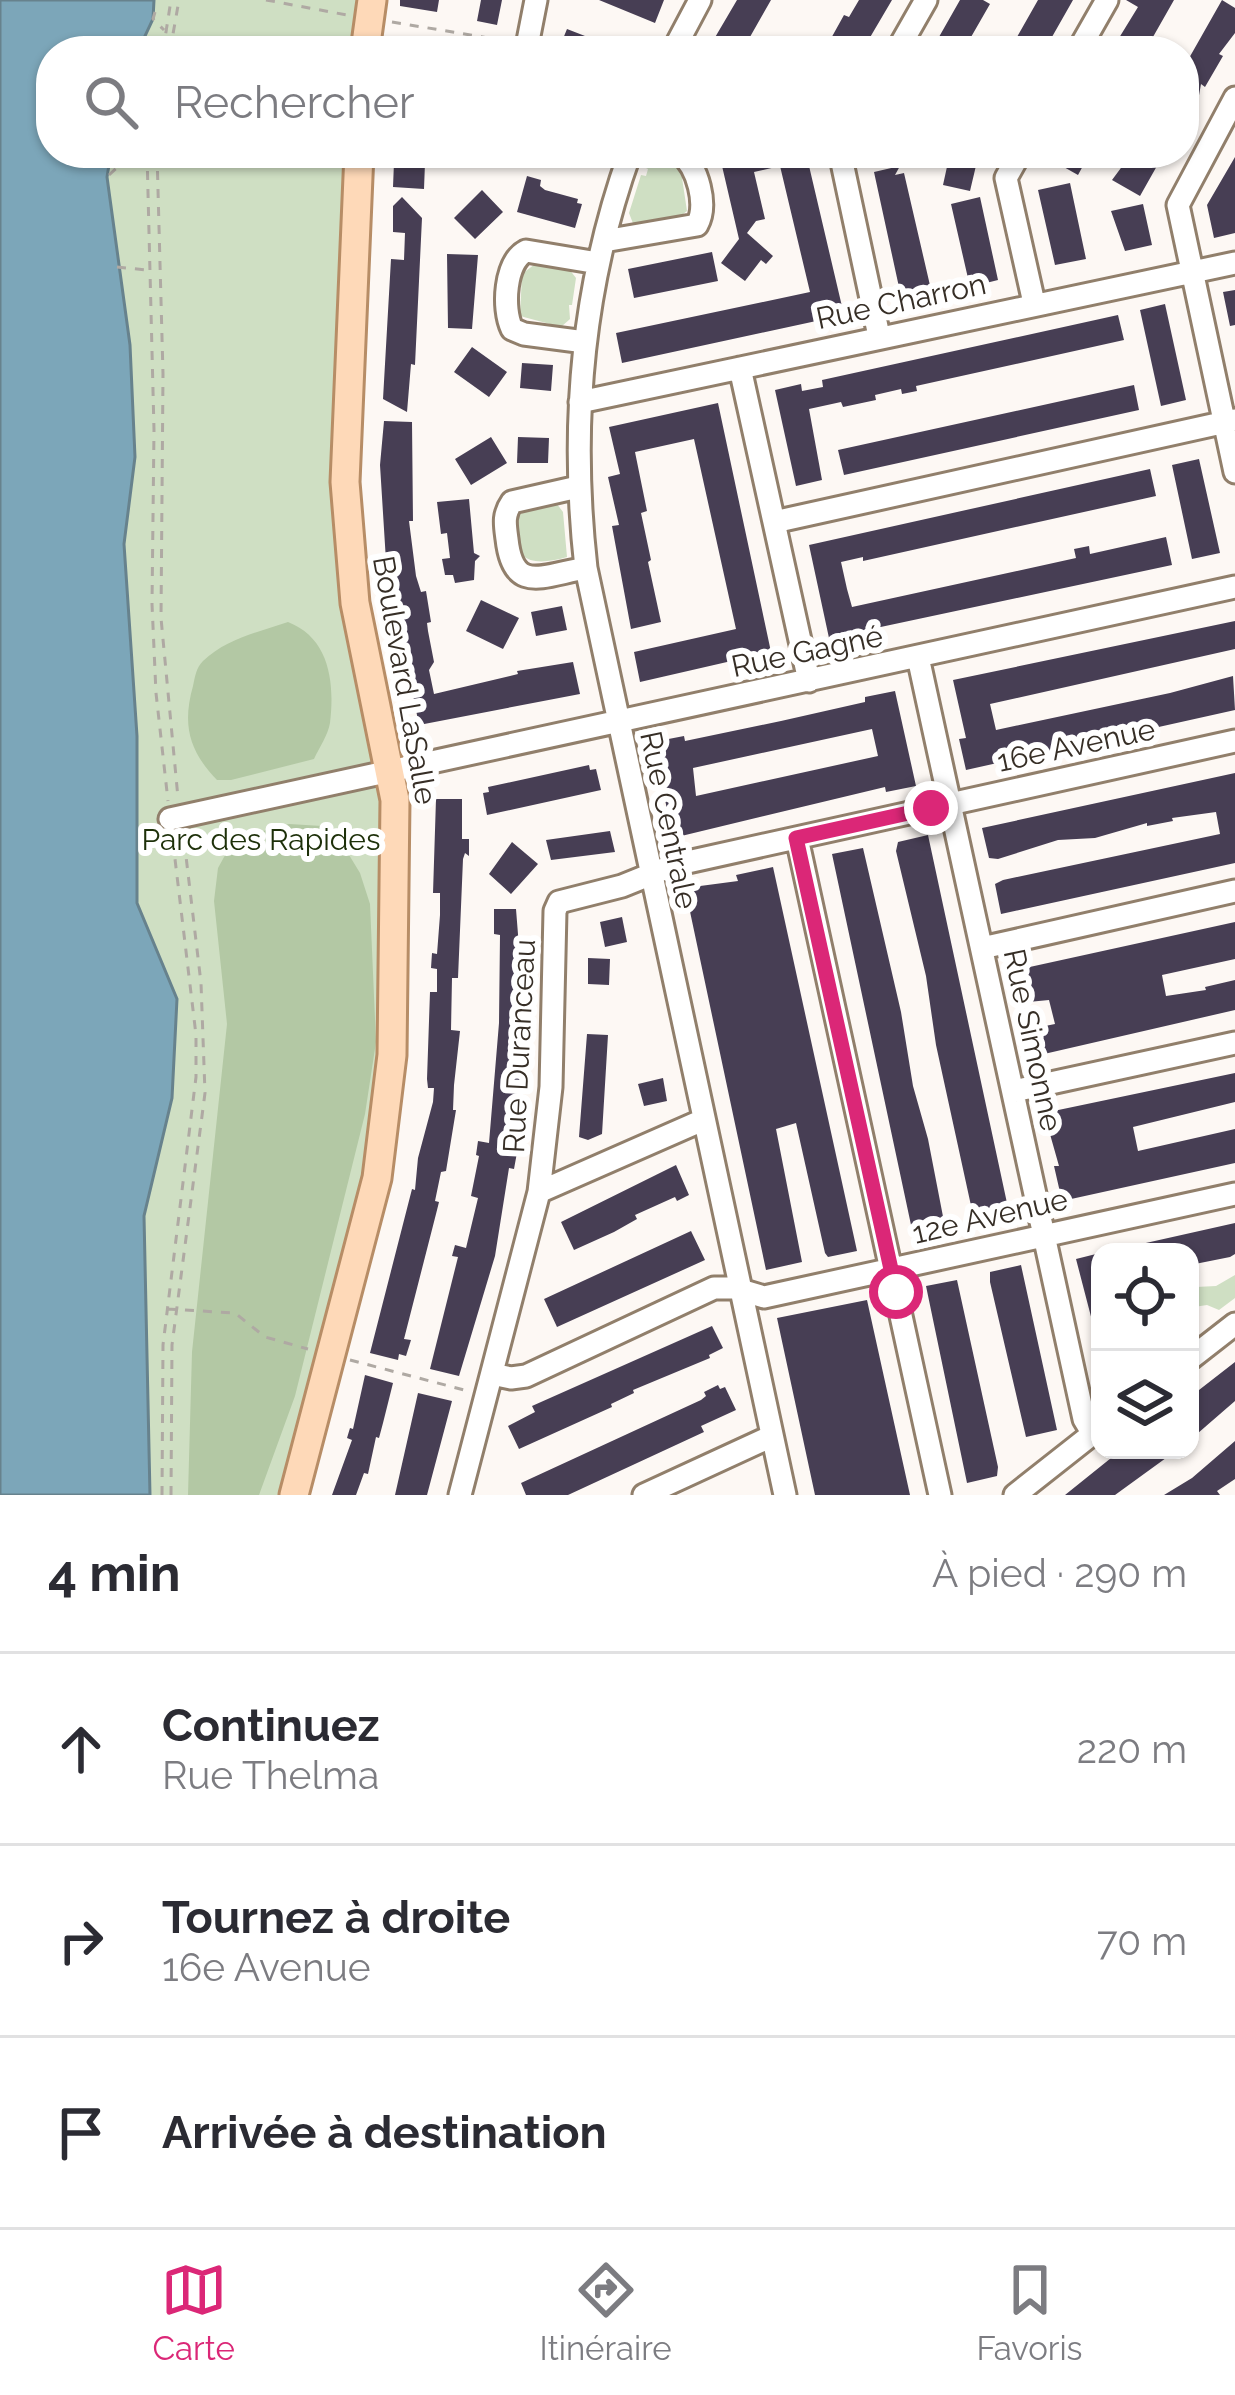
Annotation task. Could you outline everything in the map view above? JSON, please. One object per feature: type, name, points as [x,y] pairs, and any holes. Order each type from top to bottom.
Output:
[{"type":"main road","name":"Boulevard LaSalle","points":[[294,1495],[372,1203],[392,1055],[397,829],[392,772],[356,603],[346,515],[357,168]]},
{"type":"street","points":[[524,36],[536,0]]},
{"type":"street","points":[[681,36],[700,0]]},
{"type":"street","points":[[906,36],[926,0]]},
{"type":"street","points":[[1087,36],[1107,0]]},
{"type":"street","points":[[1199,163],[1235,98]]},
{"type":"street","name":"Rue Centrale","points":[[626,168],[601,252],[585,342],[578,487],[586,568],[785,1495]]},
{"type":"street","points":[[585,342],[512,329],[507,316],[514,257],[526,251],[601,252],[698,226],[703,213],[693,168]]},
{"type":"street","points":[[843,168],[879,336]]},
{"type":"street","points":[[1012,168],[1006,178],[1034,303]]},
{"type":"street","points":[[1196,168],[1179,199],[1178,212],[1230,421],[1235,472]]},
{"type":"street","name":"Rue Charron","points":[[580,402],[1235,263]]},
{"type":"street","points":[[740,368],[809,681]]},
{"type":"street","points":[[774,522],[1230,421]]},
{"type":"street","points":[[578,487],[512,502],[504,519],[509,562],[520,574],[530,577],[586,568]]},
{"type":"street","name":"Rue Gagné","points":[[170,819],[1235,587]]},
{"type":"street","name":"Rue Simonne","points":[[918,657],[1084,1419],[1091,1425]]},
{"type":"street","name":"16e Avenue","points":[[650,874],[1235,741]]},
{"type":"street","points":[[796,838],[940,1495]]},
{"type":"street","name":"Rue Duranceau","points":[[460,1495],[539,1192],[551,1087],[555,911],[559,902],[650,874]]},
{"type":"street","points":[[982,948],[1235,891]]},
{"type":"street","points":[[1014,1090],[1235,1043]]},
{"type":"street","points":[[539,1192],[703,1120]]},
{"type":"street","name":"12e Avenue","points":[[492,1374],[521,1378],[714,1288],[764,1297],[1235,1194]]},
{"type":"street","points":[[1199,1352],[1235,1324]]},
{"type":"street","points":[[644,1495],[772,1436]]},
{"type":"street","points":[[1015,1495],[1091,1436]]},
{"type":"path","points":[[166,36],[171,0]]},
{"type":"path","points":[[170,36],[178,0]]},
{"type":"path","points":[[266,0],[372,12],[473,36]]},
{"type":"path","points":[[155,12],[153,19],[166,30]]},
{"type":"path","points":[[109,175],[117,168]]},
{"type":"path","points":[[117,267],[158,267]]},
{"type":"path","points":[[166,1309],[235,1312],[274,1342],[322,1352]]},
{"type":"path","points":[[343,1358],[475,1393]]},
{"type":"green space","points":[[154,0],[363,0],[357,36],[143,36]]},
{"type":"green space","name":"Parc des Rapides","points":[[108,168],[348,168],[334,462],[382,776],[382,1061],[369,1172],[284,1495],[0,1495],[0,661],[135,802],[137,736],[124,544],[135,457],[130,345]]},
{"type":"green space","points":[[648,169],[681,171],[687,211],[678,218],[634,226],[629,213],[641,175],[646,176]]},
{"type":"green space","points":[[535,264],[569,269],[576,278],[570,319],[561,327],[520,316],[522,274]]},
{"type":"green space","points":[[557,504],[563,512],[567,557],[542,561],[525,557],[517,542],[519,515]]},
{"type":"green space","points":[[288,622],[313,639],[326,663],[331,707],[325,737],[314,759],[217,780],[190,737],[188,713],[197,670],[222,647]]},
{"type":"green space","points":[[289,824],[322,826],[343,845],[360,873],[370,904],[376,1042],[365,1114],[295,1396],[259,1495],[188,1495],[192,1352],[227,1024],[214,901],[218,868],[234,839]]},
{"type":"green space","points":[[1235,1275],[1235,1298],[1219,1310],[1199,1306],[1199,1287],[1216,1286]]},
{"type":"water","points":[[0,0],[154,0],[153,19],[145,36],[36,36],[36,168],[108,168],[130,345],[135,457],[124,544],[137,736],[137,903],[177,999],[172,1098],[144,1216],[150,1495],[0,1495]]},
{"type":"building","points":[[400,0],[439,0],[437,12],[400,6]]},
{"type":"building","points":[[481,0],[502,0],[497,25],[477,21]]},
{"type":"building","points":[[599,0],[664,0],[655,23]]},
{"type":"building","points":[[737,0],[771,0],[751,36],[716,36]]},
{"type":"building","points":[[859,0],[892,0],[871,36],[832,36],[844,15],[849,17]]},
{"type":"building","points":[[960,0],[990,4],[972,36],[940,36]]},
{"type":"building","points":[[1038,0],[1073,0],[1053,36],[1018,36]]},
{"type":"building","points":[[1126,0],[1174,0],[1154,36],[1120,36],[1138,7]]},
{"type":"building","points":[[1222,0],[1235,8],[1235,33],[1219,54],[1223,56],[1205,87],[1201,84],[1199,95],[1199,41]]},
{"type":"building","points":[[1235,157],[1235,233],[1214,238],[1207,205]]},
{"type":"building","points":[[394,168],[425,168],[424,189],[393,187]]},
{"type":"building","points":[[722,168],[771,168],[754,172],[765,219],[756,221],[747,233],[773,256],[766,264],[761,260],[745,281],[721,263],[739,239]]},
{"type":"building","points":[[780,168],[810,168],[844,315],[622,363],[616,333],[810,292]]},
{"type":"building","points":[[899,168],[895,175],[904,173],[932,294],[902,301],[874,172]]},
{"type":"building","points":[[947,168],[975,168],[970,191],[943,185]]},
{"type":"building","points":[[1121,168],[1156,168],[1140,196],[1112,180]]},
{"type":"building","points":[[527,176],[541,180],[545,190],[578,199],[582,204],[575,228],[517,212]]},
{"type":"building","points":[[1070,183],[1086,259],[1055,265],[1038,190]]},
{"type":"building","points":[[482,190],[503,212],[475,239],[454,218]]},
{"type":"building","points":[[402,197],[422,218],[415,365],[411,364],[407,412],[383,399],[391,259],[404,260],[405,233],[393,232],[393,206]]},
{"type":"building","points":[[980,197],[998,280],[970,287],[951,204]]},
{"type":"building","points":[[1143,204],[1152,245],[1125,251],[1111,211]]},
{"type":"building","points":[[712,252],[718,281],[634,298],[628,269]]},
{"type":"building","points":[[447,254],[478,255],[472,329],[448,328]]},
{"type":"building","points":[[1235,290],[1235,325],[1230,326],[1223,292]]},
{"type":"building","points":[[1165,304],[1186,400],[1161,406],[1140,310]]},
{"type":"building","points":[[1118,315],[1124,340],[916,386],[917,391],[875,395],[876,400],[809,409],[822,480],[796,486],[775,390],[801,384],[802,391],[823,387],[822,380]]},
{"type":"building","points":[[472,347],[507,372],[489,397],[454,372]]},
{"type":"building","points":[[522,363],[553,365],[551,391],[520,388]]},
{"type":"building","points":[[1134,385],[1139,410],[844,475],[838,450]]},
{"type":"building","points":[[718,403],[771,652],[640,682],[634,652],[736,629],[694,439],[635,452],[647,511],[641,513],[648,562],[661,622],[631,629],[612,526],[619,525],[608,477],[620,474],[609,427]]},
{"type":"building","points":[[384,421],[412,422],[413,521],[409,521],[416,576],[421,592],[426,591],[431,622],[427,623],[434,694],[517,671],[573,662],[580,694],[419,725],[386,561],[380,465]]},
{"type":"building","points":[[491,437],[507,463],[471,485],[455,459]]},
{"type":"building","points":[[518,437],[549,438],[548,463],[517,463]]},
{"type":"building","points":[[1199,459],[1220,553],[1192,559],[1172,465]]},
{"type":"building","points":[[1150,469],[1156,496],[841,562],[847,589],[852,607],[1076,558],[1074,549],[1089,546],[1090,554],[1166,537],[1172,565],[829,638],[809,545]]},
{"type":"building","points":[[469,499],[474,553],[480,556],[475,561],[474,580],[455,583],[453,575],[445,575],[442,559],[450,558],[437,502]]},
{"type":"building","points":[[481,600],[519,618],[503,649],[466,631]]},
{"type":"building","points":[[562,606],[567,630],[536,636],[531,612]]},
{"type":"building","points":[[1235,621],[1235,649],[990,704],[996,730],[1233,676],[1235,710],[966,770],[959,739],[966,738],[953,680]]},
{"type":"building","points":[[895,691],[916,786],[886,792],[885,787],[673,838],[653,742],[684,736],[685,741],[781,721],[865,702],[865,697]],"holes":[[[872,729],[878,756],[696,796],[693,768]]]},
{"type":"building","points":[[589,765],[590,770],[596,769],[601,790],[487,815],[483,793],[489,792],[488,787]]},
{"type":"building","points":[[1235,773],[1235,863],[1001,914],[995,884],[1003,880],[1220,834],[1216,812],[1147,823],[1095,838],[1058,840],[998,859],[989,858],[982,828]]},
{"type":"building","points":[[436,799],[462,799],[462,839],[469,839],[469,856],[465,853],[463,859],[458,978],[452,978],[451,1030],[460,1031],[456,1110],[446,1171],[441,1172],[435,1201],[439,1202],[404,1339],[411,1340],[406,1356],[399,1354],[398,1360],[370,1353],[415,1190],[433,1102],[434,1088],[428,1088],[427,1079],[430,992],[437,992],[432,953],[437,954],[440,915],[440,893],[433,893]]},
{"type":"building","points":[[610,831],[615,852],[551,860],[546,840]]},
{"type":"building","points":[[928,835],[1010,1217],[975,1224],[896,851],[898,842]]},
{"type":"building","points":[[512,842],[538,864],[511,894],[489,874]]},
{"type":"building","points":[[863,848],[946,1232],[914,1239],[832,854]]},
{"type":"building","points":[[773,867],[857,1251],[828,1257],[825,1253],[796,1123],[776,1129],[802,1262],[766,1270],[685,888],[738,881],[736,875]]},
{"type":"building","points":[[494,909],[516,909],[519,947],[523,947],[522,1052],[513,1146],[518,1147],[514,1169],[509,1168],[495,1256],[459,1376],[430,1369],[458,1257],[452,1256],[455,1245],[466,1248],[478,1198],[471,1196],[478,1141],[489,1143],[499,1023],[500,935],[494,934]]},
{"type":"building","points":[[622,917],[627,942],[605,947],[600,922]]},
{"type":"building","points":[[1235,922],[1235,959],[1162,975],[1166,996],[1235,980],[1235,1010],[1031,1057],[1025,1030],[1055,1024],[1049,1000],[1018,1003],[1011,971]]},
{"type":"building","points":[[588,958],[610,959],[609,985],[588,984]]},
{"type":"building","points":[[587,1034],[608,1035],[602,1134],[588,1140],[579,1137]]},
{"type":"building","points":[[1235,1073],[1235,1102],[1133,1127],[1138,1151],[1235,1129],[1235,1163],[1062,1201],[1054,1166],[1059,1166],[1044,1113]]},
{"type":"building","points":[[663,1078],[667,1101],[644,1106],[638,1084]]},
{"type":"building","points":[[676,1165],[689,1195],[635,1215],[637,1219],[574,1250],[561,1222]]},
{"type":"building","points":[[1235,1223],[1235,1254],[1230,1257],[1199,1263],[1199,1243],[1146,1243]]},
{"type":"building","points":[[691,1231],[705,1260],[557,1327],[544,1299]]},
{"type":"building","points":[[1091,1255],[1091,1317],[1076,1259]]},
{"type":"building","points":[[1021,1265],[1057,1430],[1026,1437],[990,1282],[990,1272]]},
{"type":"building","points":[[957,1280],[998,1467],[997,1476],[967,1483],[926,1286]]},
{"type":"building","points":[[867,1300],[910,1495],[815,1495],[777,1318]]},
{"type":"building","points":[[712,1326],[723,1348],[710,1358],[633,1390],[612,1407],[519,1449],[508,1426],[535,1412],[532,1406]]},
{"type":"building","points":[[1235,1362],[1235,1401],[1199,1432],[1199,1390]]},
{"type":"building","points":[[365,1375],[393,1383],[379,1438],[356,1495],[332,1495],[352,1440],[347,1438]]},
{"type":"building","points":[[725,1387],[736,1410],[701,1426],[704,1432],[568,1495],[526,1495],[521,1483],[701,1400],[704,1392]]},
{"type":"building","points":[[418,1393],[452,1401],[427,1495],[395,1495]]},
{"type":"building","points":[[1235,1441],[1235,1479],[1217,1491],[1220,1495],[1164,1495],[1192,1478]]},
{"type":"building","points":[[1110,1459],[1165,1459],[1115,1495],[1065,1495]]},
{"type":"route","points":[[896,1292],[796,838],[931,808]]}]
